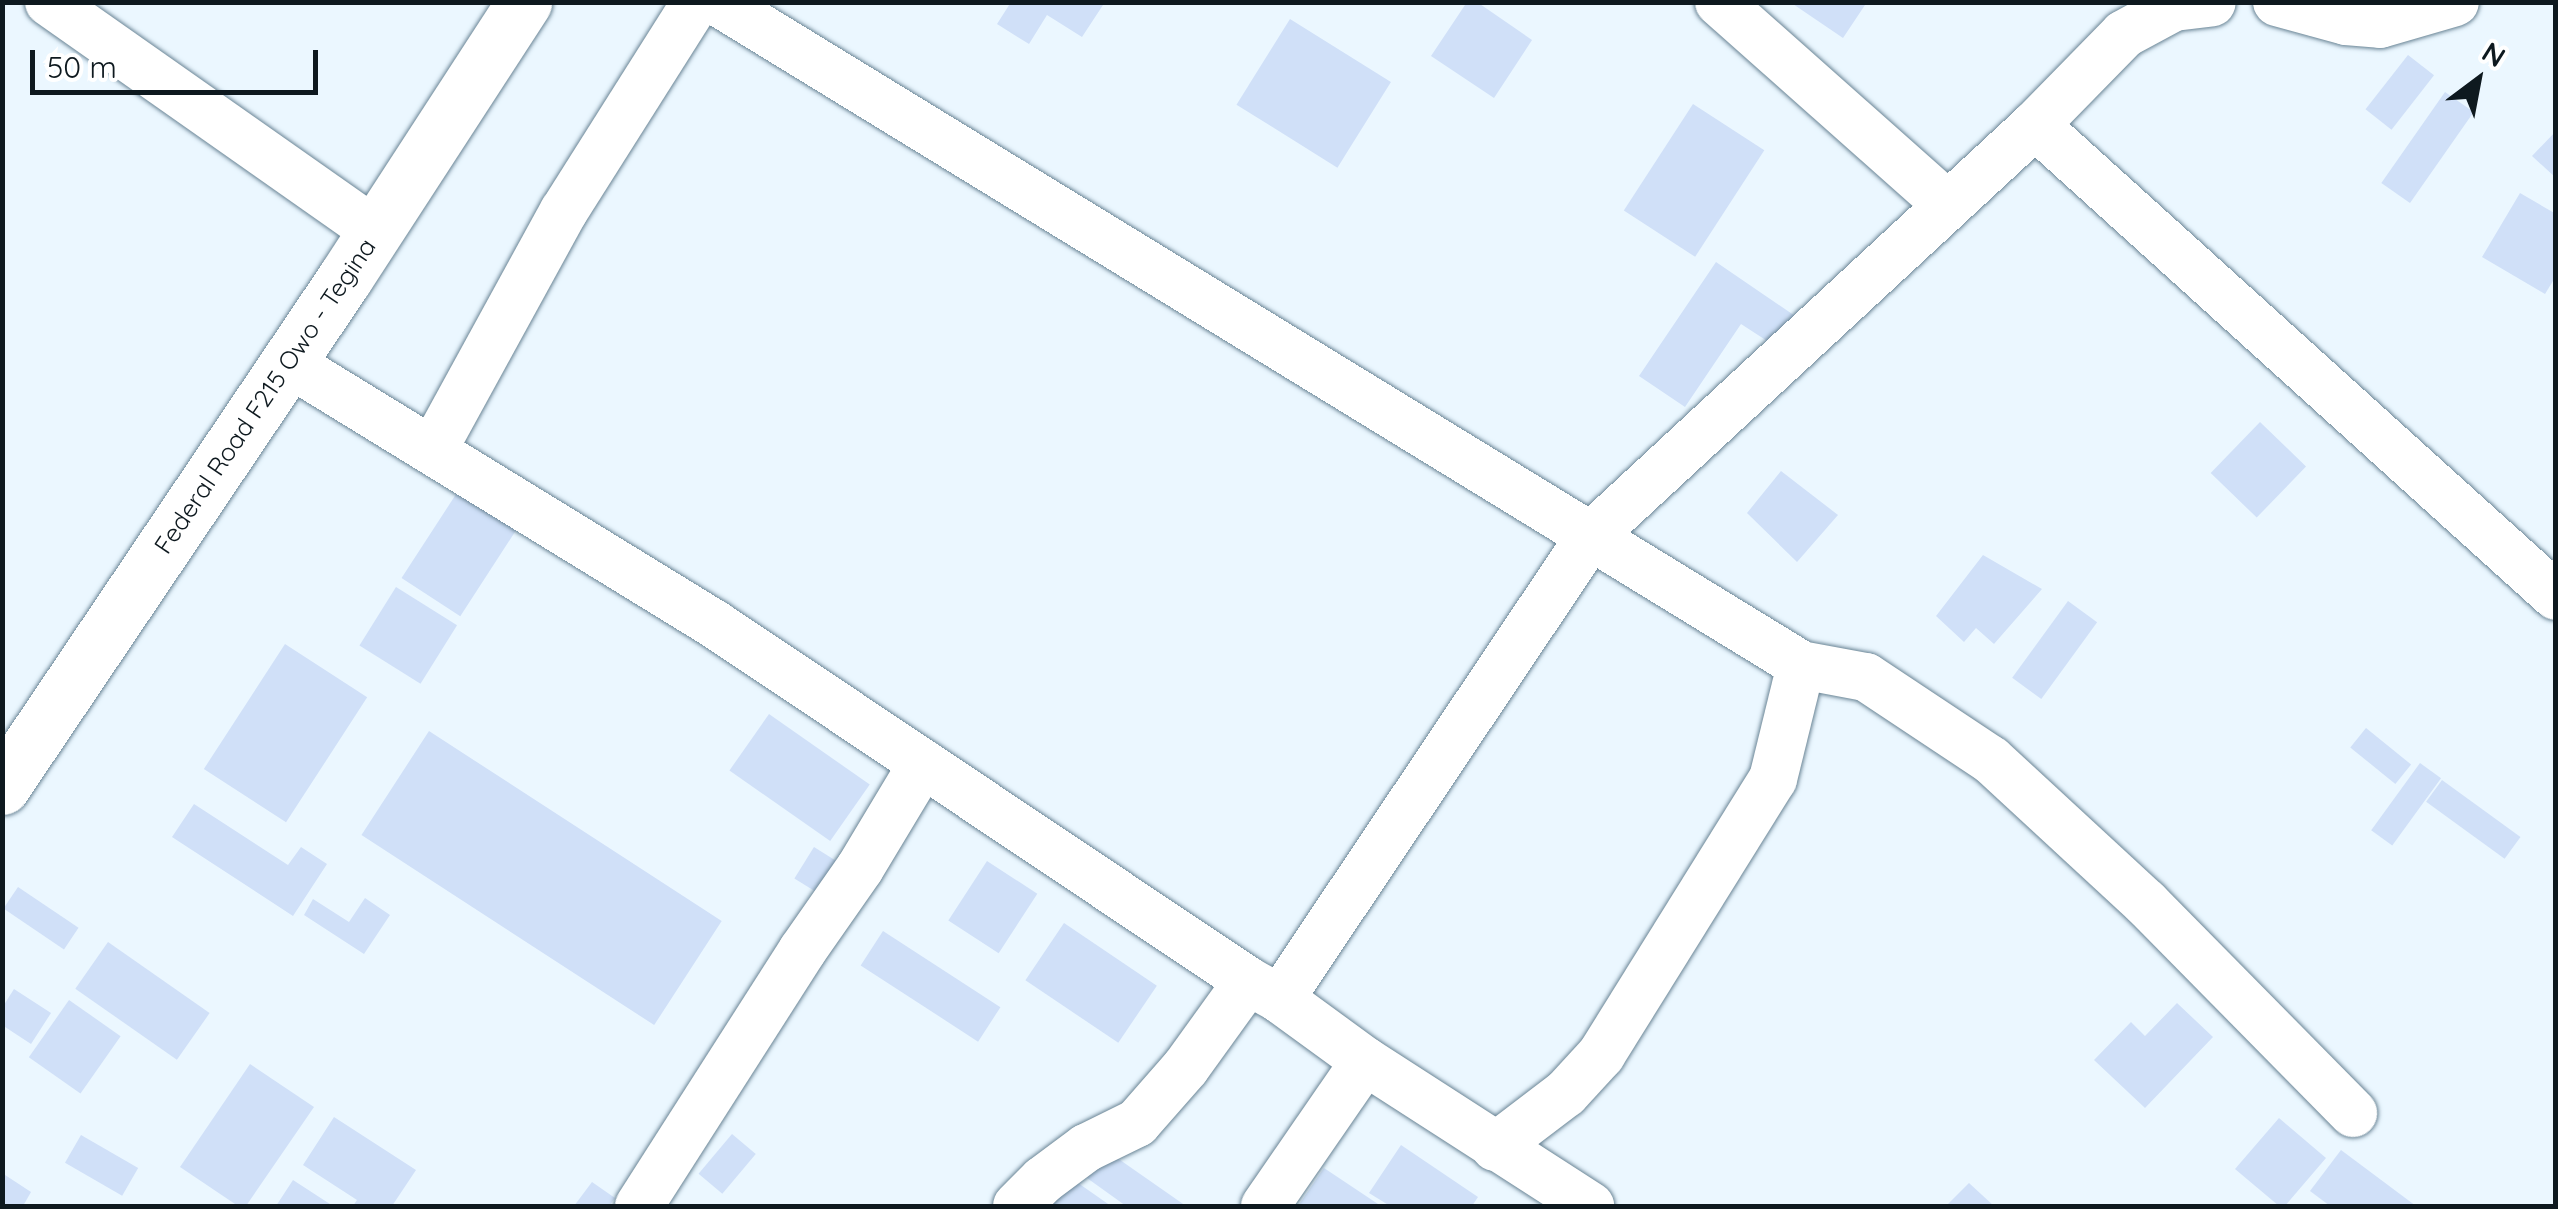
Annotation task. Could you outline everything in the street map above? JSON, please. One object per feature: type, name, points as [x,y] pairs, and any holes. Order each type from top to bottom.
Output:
[{"type":"main road","name":"Federal Road F215 Owo - Tegina","points":[[2,787],[289,362],[524,2]]},
{"type":"street","points":[[49,2],[375,232]]},
{"type":"street","points":[[434,448],[564,211],[696,2]]},
{"type":"street","points":[[718,2],[1801,666],[1866,677],[1992,760],[2146,902],[2353,1113]]},
{"type":"street","points":[[1720,2],[1948,205]]},
{"type":"street","points":[[2277,2],[2346,21],[2380,24],[2455,2]]},
{"type":"street","points":[[1017,1206],[1043,1180],[1086,1148],[1137,1123],[1186,1067],[1264,990],[1590,538],[2035,125],[2124,34],[2187,4]]},
{"type":"street","points":[[2035,125],[2556,596]]},
{"type":"street","points":[[289,362],[716,624],[1365,1061],[1590,1206]]},
{"type":"street","points":[[1496,1147],[1566,1093],[1611,1039],[1773,780],[1801,666]]},
{"type":"street","points":[[640,1206],[802,951],[860,868],[923,762]]},
{"type":"street","points":[[1265,1206],[1365,1061]]},
{"type":"building","points":[[1011,2],[1105,2],[1082,37],[1047,15],[1029,44],[997,24]]},
{"type":"building","points":[[1467,2],[1477,2],[1532,40],[1494,98],[1431,56]]},
{"type":"building","points":[[1790,2],[1867,2],[1843,38]]},
{"type":"building","points":[[1290,19],[1391,82],[1337,168],[1236,105]]},
{"type":"building","points":[[2408,55],[2434,75],[2392,130],[2366,109]]},
{"type":"building","points":[[2445,92],[2474,112],[2410,203],[2381,183]]},
{"type":"building","points":[[1693,104],[1764,150],[1695,257],[1624,211]]},
{"type":"building","points":[[2556,131],[2556,178],[2532,156]]},
{"type":"building","points":[[2520,193],[2556,214],[2556,276],[2545,294],[2482,257]]},
{"type":"building","points":[[1716,262],[1798,318],[1778,348],[1741,324],[1685,407],[1639,376]]},
{"type":"building","points":[[2260,422],[2306,466],[2257,518],[2211,473]]},
{"type":"building","points":[[1781,471],[1838,515],[1797,562],[1747,513]]},
{"type":"building","points":[[462,485],[521,523],[460,616],[402,578]]},
{"type":"building","points":[[1983,555],[2042,589],[1994,644],[1976,628],[1964,642],[1936,616]]},
{"type":"building","points":[[396,587],[457,625],[420,684],[359,646]]},
{"type":"building","points":[[2068,601],[2097,622],[2041,699],[2012,678]]},
{"type":"building","points":[[285,644],[367,697],[286,822],[204,769]]},
{"type":"building","points":[[769,714],[870,785],[830,841],[729,771]]},
{"type":"building","points":[[2366,728],[2411,765],[2395,784],[2350,747]]},
{"type":"building","points":[[429,731],[722,921],[654,1025],[361,835]]},
{"type":"building","points":[[2420,763],[2441,778],[2392,845],[2371,830]]},
{"type":"building","points":[[2442,780],[2520,837],[2505,859],[2426,802]]},
{"type":"building","points":[[194,804],[288,865],[301,847],[327,864],[293,916],[172,837]]},
{"type":"building","points":[[814,847],[840,863],[821,895],[794,878]]},
{"type":"building","points":[[987,861],[1037,894],[999,953],[948,921]]},
{"type":"building","points":[[18,887],[79,928],[64,949],[3,909]]},
{"type":"building","points":[[365,898],[390,915],[364,954],[304,915],[313,899],[349,922]]},
{"type":"building","points":[[1064,923],[1157,986],[1118,1043],[1025,980]]},
{"type":"building","points":[[883,931],[1000,1007],[978,1042],[861,965]]},
{"type":"building","points":[[108,942],[210,1013],[177,1060],[75,989]]},
{"type":"building","points":[[14,989],[51,1013],[31,1044],[2,1025],[2,1008]]},
{"type":"building","points":[[69,1000],[121,1036],[80,1093],[29,1057]]},
{"type":"building","points":[[2177,1003],[2213,1037],[2145,1108],[2094,1060],[2131,1022],[2145,1036]]},
{"type":"building","points":[[250,1064],[314,1107],[246,1206],[238,1206],[180,1167]]},
{"type":"building","points":[[334,1117],[416,1170],[392,1206],[353,1206],[357,1200],[303,1165]]},
{"type":"building","points":[[2279,1118],[2326,1158],[2285,1206],[2279,1206],[2235,1169]]},
{"type":"building","points":[[732,1134],[756,1154],[722,1194],[699,1174]]},
{"type":"building","points":[[81,1135],[138,1168],[122,1196],[65,1163]]},
{"type":"building","points":[[1401,1145],[1478,1197],[1472,1206],[1390,1206],[1369,1193]]},
{"type":"building","points":[[1100,1146],[1186,1206],[1126,1206],[1080,1173]]},
{"type":"building","points":[[2341,1150],[2416,1206],[2330,1206],[2310,1191]]},
{"type":"building","points":[[1324,1168],[1381,1206],[1298,1206]]},
{"type":"building","points":[[2,1173],[31,1192],[23,1206],[2,1206]]},
{"type":"building","points":[[1068,1176],[1111,1206],[1045,1206]]},
{"type":"building","points":[[293,1180],[333,1206],[276,1206]]},
{"type":"building","points":[[592,1182],[615,1198],[609,1206],[574,1206]]},
{"type":"building","points":[[1969,1183],[1994,1206],[1946,1206]]}]
